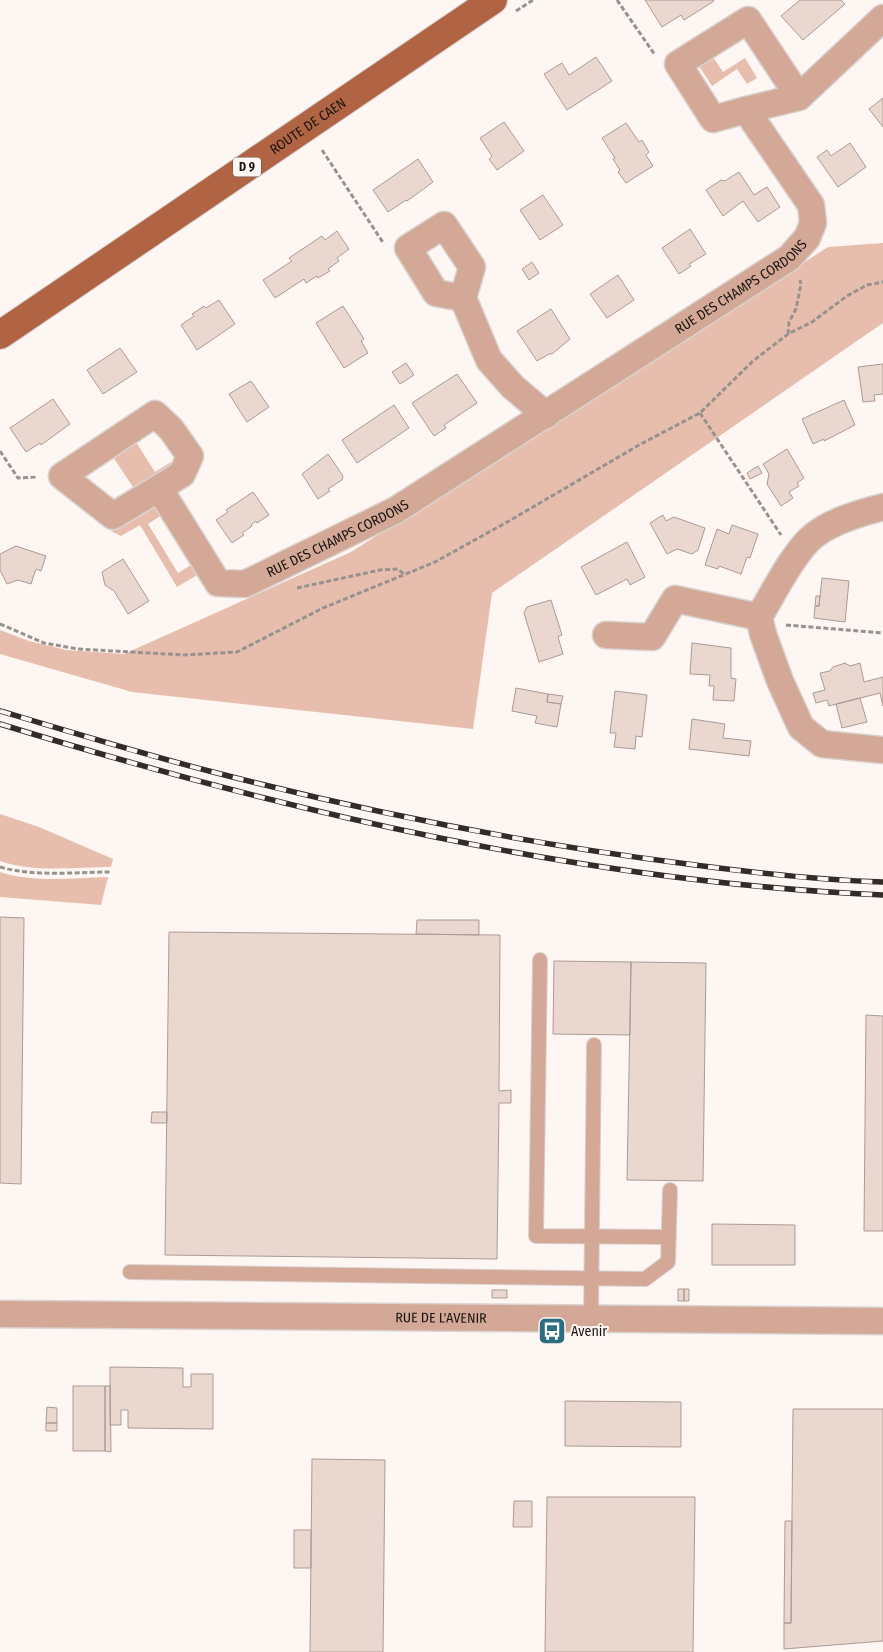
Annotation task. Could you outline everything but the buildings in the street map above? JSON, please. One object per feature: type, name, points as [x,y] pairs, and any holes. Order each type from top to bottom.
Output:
[{"type":"main road","name":"ROUTE DE CAEN","points":[[0,335],[493,0]]},
{"type":"street","points":[[799,97],[748,20],[678,64],[713,119],[799,97],[883,18]]},
{"type":"street","name":"RUE DES CHAMPS CORDONS","points":[[159,488],[218,583],[245,584],[396,510],[546,415],[789,258],[807,238],[813,223],[811,205],[746,110]]},
{"type":"street","points":[[463,298],[436,293],[408,248],[444,225],[472,267],[463,298],[489,360],[513,387],[546,415]]},
{"type":"street","points":[[155,414],[171,429],[190,456],[182,474],[159,488],[114,516],[62,476],[155,414]]},
{"type":"street","points":[[883,506],[856,514],[810,539],[794,559],[760,617],[763,634],[780,681],[801,728],[822,744],[883,750]]},
{"type":"street","points":[[606,635],[652,637],[675,600],[760,617]]},
{"type":"street","name":"RUE DE L'AVENIR","points":[[0,1314],[883,1321]]},
{"type":"lane","points":[[540,960],[536,1236],[669,1237]]},
{"type":"lane","points":[[591,1318],[594,1046]]},
{"type":"lane","points":[[130,1272],[645,1279],[668,1262],[670,1190]]},
{"type":"path","points":[[617,0],[658,59]]},
{"type":"path","points":[[322,150],[384,244],[408,248]]},
{"type":"path","points":[[788,334],[789,322],[796,309],[801,284],[796,267],[789,258]]},
{"type":"path","points":[[0,624],[44,642],[78,649],[184,655],[237,652],[323,608],[435,562],[639,445],[700,413],[752,362],[788,334],[812,322],[854,292],[867,285],[883,282]]},
{"type":"path","points":[[700,413],[784,539],[810,539]]},
{"type":"path","points":[[0,451],[18,478]]},
{"type":"path","points":[[297,588],[380,570],[398,569],[404,574]]},
{"type":"path","points":[[760,617],[772,624],[883,633]]},
{"type":"path","points":[[0,867],[36,873],[110,872]]},
{"type":"shaded area","points":[[713,57],[723,72],[745,58],[757,78],[747,84],[737,69],[712,86],[699,66]]},
{"type":"shaded area","points":[[883,243],[883,323],[492,593],[473,729],[132,692],[0,654],[0,630],[29,641],[66,650],[124,654],[351,552],[828,247]]},
{"type":"shaded area","points":[[136,442],[155,472],[171,462],[170,469],[121,499],[117,498],[133,487],[113,457]]},
{"type":"shaded area","points":[[151,506],[165,513],[148,524],[178,573],[196,562],[199,574],[177,587],[140,525],[121,536],[111,531]]},
{"type":"shaded area","points":[[0,814],[39,827],[113,859],[111,867],[41,868],[13,865],[0,861]]},
{"type":"shaded area","points":[[0,872],[40,879],[108,877],[101,905],[0,897]]},
{"type":"railway","points":[[0,711],[133,750],[271,787],[445,825],[562,846],[705,866],[807,877],[883,882]]},
{"type":"railway","points":[[0,724],[216,786],[436,837],[548,858],[659,875],[771,887],[883,895]]},
{"type":"place","name":"Avenir","points":[[552,1331]]}]
